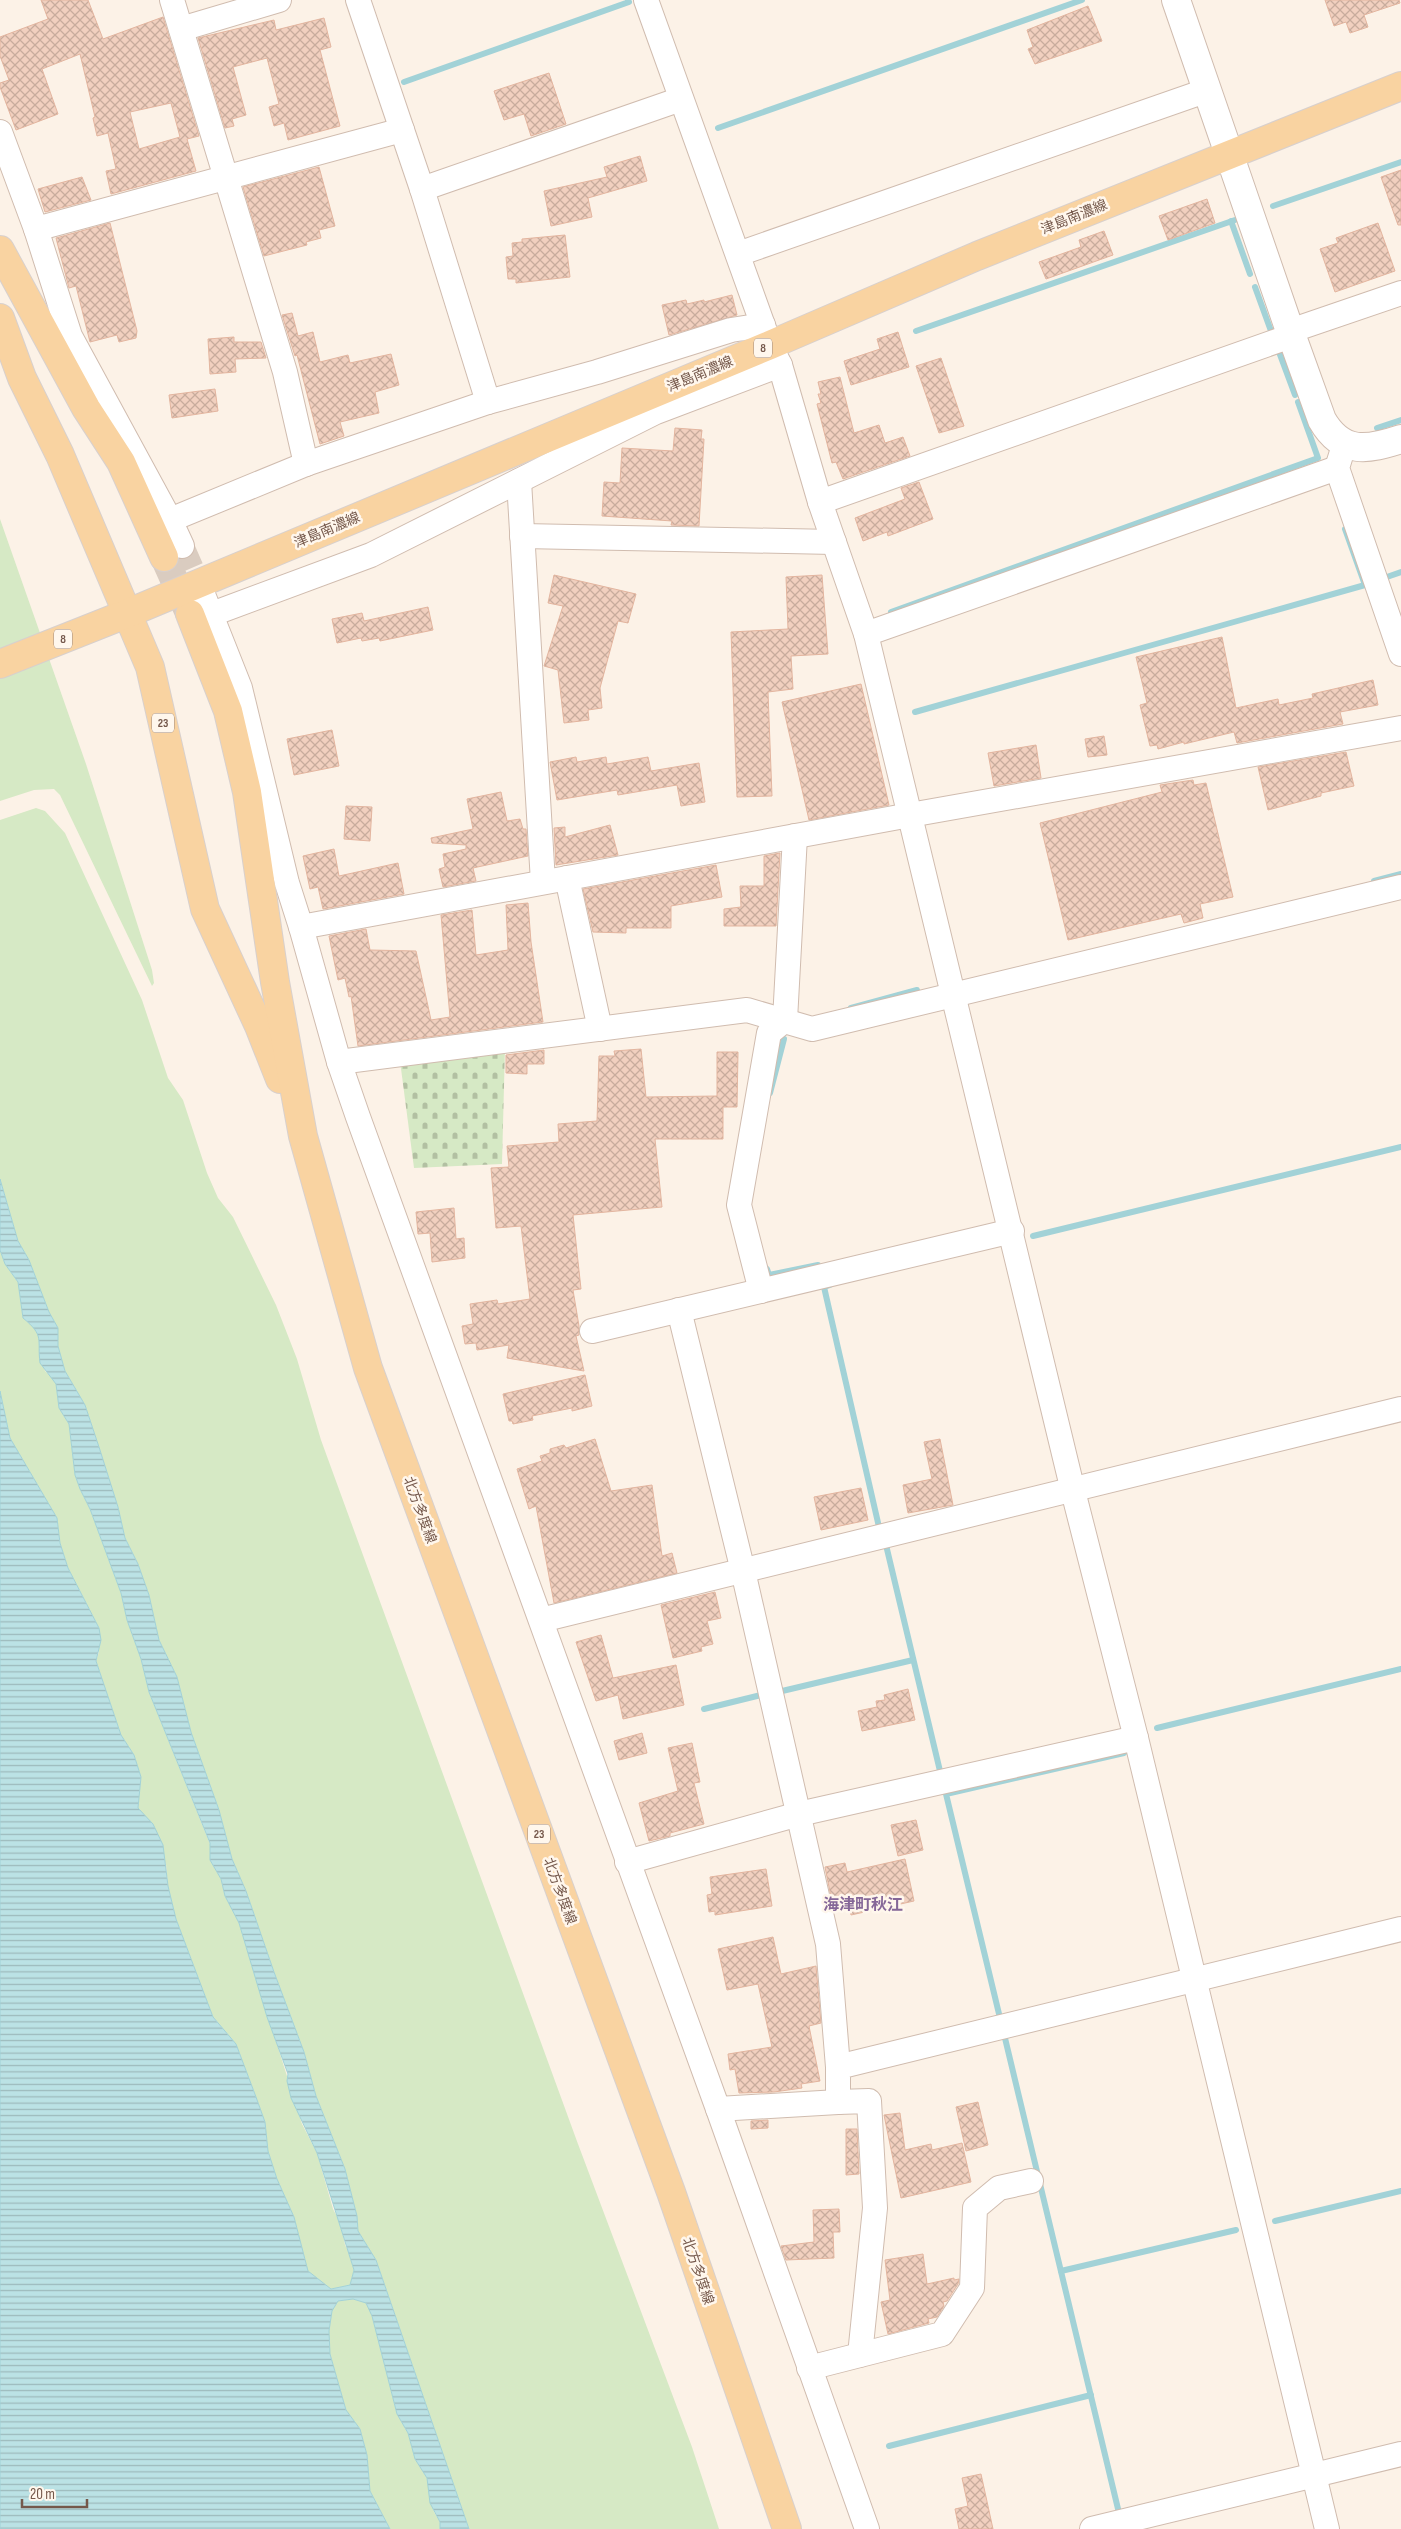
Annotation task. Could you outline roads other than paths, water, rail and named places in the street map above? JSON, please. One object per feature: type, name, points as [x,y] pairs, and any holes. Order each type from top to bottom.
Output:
[{"type":"main road","name":"津島南濃線","points":[[0,664],[126,614],[771,345],[977,256],[1401,86]]},
{"type":"main road","points":[[0,250],[86,408],[121,462],[173,552]]},
{"type":"main road","name":"23","points":[[0,318],[22,378],[60,455],[150,667],[205,908],[259,1026],[303,1136]]},
{"type":"main road","points":[[201,614],[228,711],[247,792],[275,982],[303,1136]]},
{"type":"main road","name":"北方多度線","points":[[303,1136],[368,1368],[667,2183],[786,2529]]},
{"type":"street","points":[[172,0],[285,372],[306,464]]},
{"type":"street","points":[[181,29],[279,0]]},
{"type":"street","points":[[358,0],[422,189],[488,402]]},
{"type":"street","points":[[646,0],[771,345],[820,502],[866,634],[1327,2529]]},
{"type":"street","points":[[1176,0],[1290,334],[1322,420],[1341,456],[1401,654]]},
{"type":"street","points":[[738,254],[1208,90]]},
{"type":"street","points":[[422,189],[681,99]]},
{"type":"street","points":[[36,228],[402,130]]},
{"type":"street","points":[[0,132],[36,228],[70,336],[170,520],[173,552]]},
{"type":"street","points":[[820,502],[1401,293]]},
{"type":"street","points":[[170,520],[306,464],[488,402],[597,372],[730,330],[771,345]]},
{"type":"street","points":[[201,614],[372,555],[656,412],[771,345]]},
{"type":"street","points":[[866,634],[1341,456],[1401,439]]},
{"type":"street","points":[[519,481],[543,882]]},
{"type":"street","points":[[522,536],[834,542]]},
{"type":"street","points":[[200,587],[201,614],[240,688],[286,883],[301,926],[339,1062],[410,1263],[718,2109],[867,2529]]},
{"type":"street","points":[[301,926],[1401,728]]},
{"type":"street","points":[[761,1291],[739,1205],[769,1033],[785,1020],[795,836]]},
{"type":"street","points":[[567,878],[600,1029]]},
{"type":"street","points":[[339,1062],[747,1010],[812,1029],[1401,887]]},
{"type":"street","points":[[592,1331],[1012,1232]]},
{"type":"street","points":[[679,1310],[743,1571],[828,1944],[838,2067],[838,2102]]},
{"type":"street","points":[[541,1620],[1401,1410]]},
{"type":"street","points":[[627,1862],[799,1814],[1136,1738]]},
{"type":"street","points":[[838,2067],[1401,1929]]},
{"type":"street","points":[[718,2109],[869,2101],[874,2208],[860,2355]]},
{"type":"street","points":[[809,2368],[942,2334],[972,2288],[976,2208],[999,2188],[1032,2181]]},
{"type":"street","points":[[1092,2529],[1401,2454]]},
{"type":"water","points":[[0,1179],[18,1241],[29,1260],[49,1312],[58,1328],[58,1346],[65,1371],[85,1405],[118,1507],[125,1538],[138,1564],[149,1595],[159,1640],[177,1677],[191,1732],[219,1810],[232,1859],[246,1891],[304,2052],[316,2096],[345,2169],[357,2216],[358,2231],[376,2260],[469,2529],[440,2529],[440,2522],[430,2503],[427,2478],[415,2459],[408,2433],[397,2414],[372,2316],[366,2303],[353,2299],[338,2301],[332,2311],[329,2331],[330,2354],[346,2410],[360,2429],[367,2455],[370,2491],[390,2529],[0,2529],[0,1391],[10,1438],[57,1518],[60,1543],[68,1568],[99,1628],[101,1640],[96,1661],[121,1735],[134,1755],[141,1777],[138,1808],[153,1824],[163,1845],[168,1886],[176,1919],[213,2017],[236,2044],[256,2097],[265,2122],[268,2151],[277,2179],[294,2217],[308,2271],[331,2289],[350,2285],[354,2270],[317,2153],[291,2098],[287,2081],[288,2074],[267,2017],[239,1923],[225,1896],[221,1879],[210,1860],[210,1843],[149,1692],[141,1659],[127,1620],[121,1593],[90,1509],[75,1475],[69,1424],[59,1408],[56,1384],[40,1363],[39,1338],[35,1329],[23,1318],[18,1282],[5,1264],[0,1250]]},
{"type":"waterway","points":[[404,82],[629,2],[628,0]]},
{"type":"waterway","points":[[718,128],[1082,0]]},
{"type":"waterway","points":[[1273,206],[1401,162]]},
{"type":"waterway","points":[[916,331],[1235,220]]},
{"type":"waterway","points":[[1231,221],[1250,274]]},
{"type":"waterway","points":[[1255,287],[1271,331]]},
{"type":"waterway","points":[[1279,352],[1295,395]]},
{"type":"waterway","points":[[891,612],[1318,458],[1298,402]]},
{"type":"waterway","points":[[1377,428],[1401,420]]},
{"type":"waterway","points":[[915,712],[1365,585],[1345,529]]},
{"type":"waterway","points":[[1384,578],[1401,572]]},
{"type":"waterway","points":[[1374,881],[1401,874]]},
{"type":"waterway","points":[[851,1008],[917,990]]},
{"type":"waterway","points":[[770,1093],[784,1039]]},
{"type":"waterway","points":[[1033,1236],[1401,1147]]},
{"type":"waterway","points":[[767,1269],[769,1275],[818,1265]]},
{"type":"waterway","points":[[830,1285],[824,1287],[879,1527]]},
{"type":"waterway","points":[[886,1545],[940,1771]]},
{"type":"waterway","points":[[777,1689],[778,1692],[913,1660]]},
{"type":"waterway","points":[[1157,1728],[1401,1669]]},
{"type":"waterway","points":[[704,1709],[761,1695]]},
{"type":"waterway","points":[[1000,2018],[946,1794],[1124,1753]]},
{"type":"waterway","points":[[1004,2034],[1119,2513]]},
{"type":"waterway","points":[[1275,2221],[1401,2191]]},
{"type":"waterway","points":[[1061,2271],[1236,2230]]},
{"type":"waterway","points":[[889,2446],[1091,2395]]},
{"type":"tunnel","points":[[182,546],[200,587]]},
{"type":"tunnel","points":[[164,557],[189,613]]},
{"type":"district","name":"海津町秋江","points":[[863,1905]]}]
